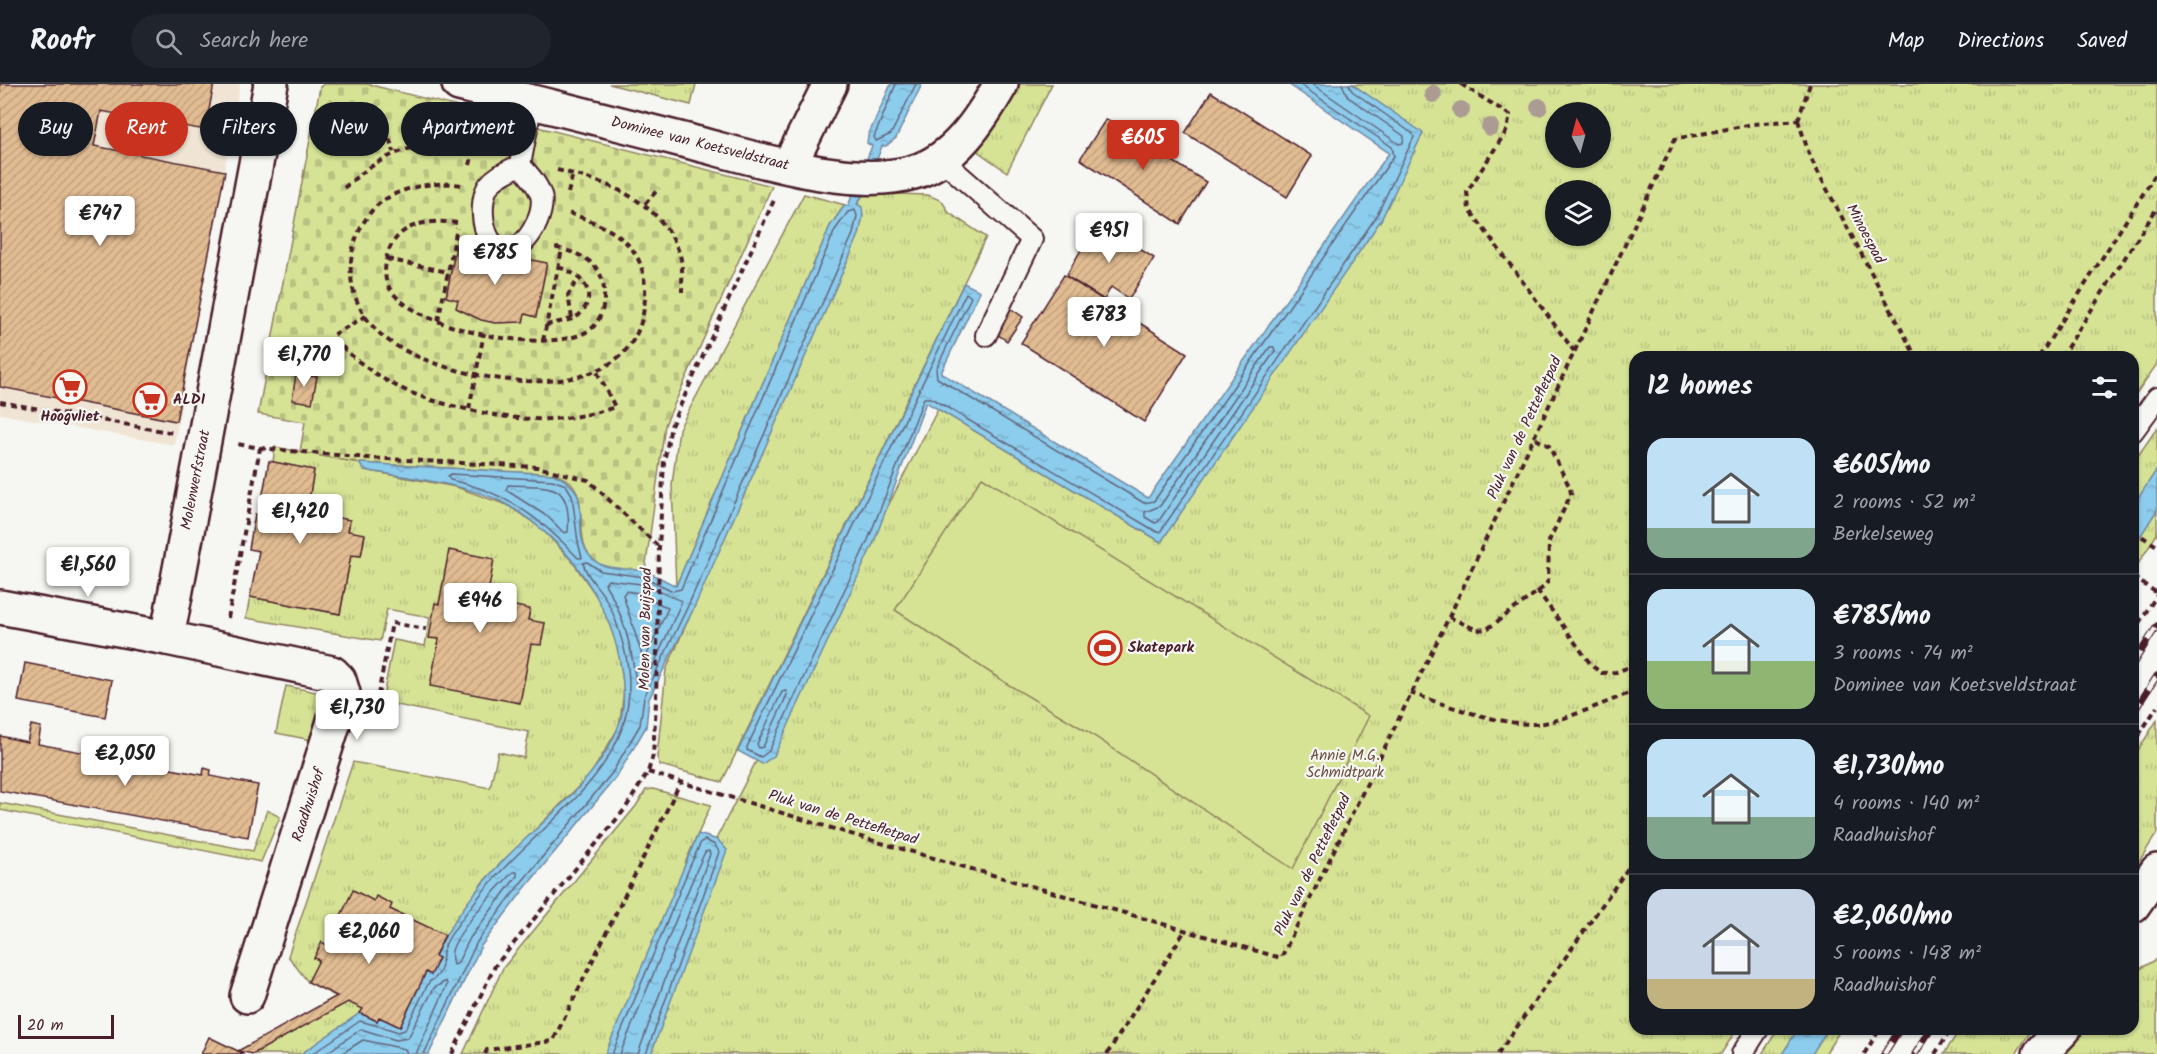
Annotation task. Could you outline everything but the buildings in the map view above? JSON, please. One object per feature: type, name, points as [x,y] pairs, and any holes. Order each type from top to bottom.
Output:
[{"type":"street","name":"Molenwerfstraat","points":[[167,638],[196,437],[271,84]]},
{"type":"street","name":"Dominee van Koetsveldstraat","points":[[459,84],[532,102]]},
{"type":"street","points":[[789,166],[830,84]]},
{"type":"street","name":"Dominee van Koetsveldstraat","points":[[536,103],[789,166],[847,176],[887,179],[916,172],[941,159],[968,135],[1001,84]]},
{"type":"street","points":[[0,607],[167,638]]},
{"type":"street","name":"Raadhuishof","points":[[167,638],[332,673],[339,680],[343,693],[247,996]]},
{"type":"street","points":[[2040,1054],[2048,1035]]},
{"type":"street","points":[[2040,1054],[2058,1035]]},
{"type":"lane","points":[[520,165],[522,156]]},
{"type":"lane","points":[[941,159],[1032,239],[986,335]]},
{"type":"lane","points":[[2139,423],[2157,398]]},
{"type":"lane","points":[[1742,1054],[1754,1035]]},
{"type":"path","points":[[1461,84],[1510,115],[1507,130],[1467,192],[1469,209],[1574,351]]},
{"type":"path","points":[[1798,120],[1809,84]]},
{"type":"path","name":"Pluk van de Pettefletpad","points":[[648,772],[864,838],[1281,958],[1449,617],[1676,139],[1753,124],[1798,120]]},
{"type":"path","name":"Minoespad","points":[[1798,120],[1810,157],[1913,351]]},
{"type":"path","points":[[389,138],[394,152]]},
{"type":"path","points":[[470,167],[472,156]]},
{"type":"path","name":"Molen van Buijspad","points":[[452,1054],[495,966],[625,810],[648,772],[653,755],[659,548],[664,462],[670,426],[789,166]]},
{"type":"path","points":[[2043,351],[2157,172]]},
{"type":"path","points":[[562,221],[573,173]]},
{"type":"path","points":[[467,177],[465,186],[451,183],[401,190],[377,203],[359,227],[352,249],[350,278],[357,306],[399,348],[432,362],[475,374],[524,382],[561,382],[616,361],[633,338],[644,311],[646,288],[640,259],[623,237],[600,223],[564,212]]},
{"type":"path","points":[[645,204],[659,188]]},
{"type":"path","points":[[2065,351],[2157,208]]},
{"type":"path","points":[[438,321],[460,214]]},
{"type":"path","points":[[458,223],[445,221],[408,226],[396,237],[387,259],[387,284],[399,299],[414,310],[438,321],[484,333],[543,341],[575,336],[592,327],[601,313],[605,298],[603,281],[597,266],[584,256],[557,248],[559,239]]},
{"type":"path","points":[[543,341],[562,249]]},
{"type":"path","points":[[387,259],[448,272]]},
{"type":"path","points":[[546,325],[572,318],[582,312],[588,297],[585,281],[571,271],[558,267]]},
{"type":"path","points":[[572,318],[568,295],[579,277]]},
{"type":"path","points":[[366,316],[333,335],[352,356],[394,386],[418,398],[469,410],[502,417],[548,421],[586,417],[615,407],[596,370]]},
{"type":"path","points":[[469,410],[484,333]]},
{"type":"path","name":"Molenwerfstraat","points":[[0,402],[196,437]]},
{"type":"path","points":[[196,437],[260,448],[368,458],[537,467],[588,480],[659,548]]},
{"type":"path","points":[[1449,617],[1478,630],[1487,629],[1548,581],[1549,541],[1571,494],[1568,480],[1549,446],[1534,438]]},
{"type":"path","points":[[222,648],[260,448]]},
{"type":"path","points":[[2139,535],[2157,546]]},
{"type":"path","points":[[2139,582],[2157,594],[2139,622]]},
{"type":"path","points":[[1537,590],[1592,666],[1602,673],[1617,672],[1629,667]]},
{"type":"path","points":[[376,702],[392,623],[426,629]]},
{"type":"path","points":[[1410,693],[1470,712],[1513,722],[1542,723],[1629,693]]},
{"type":"path","points":[[2139,735],[2157,707]]},
{"type":"path","points":[[485,1054],[487,1050],[552,1041],[681,781]]},
{"type":"path","points":[[1498,1054],[1629,867]]},
{"type":"path","points":[[1107,1054],[1186,929]]},
{"type":"path","points":[[1864,1054],[1876,1035]]},
{"type":"path","points":[[1935,1054],[1947,1035]]},
{"type":"shaded area","points":[[0,84],[240,84],[237,102],[200,102],[200,156],[227,156],[174,445],[0,414]]},
{"type":"green space","points":[[324,84],[367,84],[438,102],[401,102],[401,156],[536,156],[536,127],[772,186],[665,425],[645,571],[603,566],[592,560],[583,539],[580,502],[570,482],[562,477],[553,474],[359,463],[300,452],[305,422],[258,414],[309,145],[309,156],[389,156],[389,102],[317,102],[320,87]]},
{"type":"green space","points":[[609,84],[696,84],[691,105]]},
{"type":"green space","points":[[1016,84],[1052,84],[1007,172],[973,148]]},
{"type":"green space","name":"Annie M.G. Schmidtpark","points":[[1352,84],[2157,84],[2157,364],[2139,390],[2139,351],[1629,351],[1629,1035],[1733,1035],[1721,1054],[463,1054],[503,968],[636,806],[646,790],[653,789],[711,805],[685,863],[699,872],[938,409],[1161,542],[1423,134]]},
{"type":"green space","points":[[864,193],[928,195],[942,201],[949,213],[986,237],[722,782],[660,765],[657,757],[666,670],[858,235],[857,205]]},
{"type":"green space","points":[[804,194],[845,205],[830,226],[676,586],[672,485],[679,429]]},
{"type":"green space","points":[[2157,428],[2157,534],[2139,562],[2139,454]]},
{"type":"green space","points":[[275,447],[359,463],[365,470],[456,487],[507,505],[540,527],[572,561],[602,604],[619,651],[624,691],[619,727],[591,774],[482,883],[435,956],[439,958],[431,975],[426,973],[400,1027],[379,1017],[377,1021],[360,1013],[301,1054],[253,1054],[347,1002],[308,982],[288,956],[353,762],[490,788],[498,752],[524,758],[529,732],[382,702],[394,640],[425,646],[430,617],[387,609],[380,641],[246,618],[250,597],[340,614],[351,555],[361,556],[365,535],[348,531],[350,520],[307,512],[314,470],[273,462]]},
{"type":"green space","name":"Skatepark","points":[[982,477],[1369,716],[1293,869],[1088,732],[1009,685],[895,610]]},
{"type":"green space","points":[[286,686],[321,693],[312,740],[276,733]]},
{"type":"green space","points":[[2157,720],[2157,833],[2139,862],[2139,748]]},
{"type":"green space","points":[[0,803],[253,851],[267,810],[280,817],[261,862],[0,810]]},
{"type":"green space","points":[[2157,959],[2157,1054],[2064,1054],[2078,1035],[2139,1035],[2139,970]]},
{"type":"green space","points":[[1774,1035],[1837,1035],[1825,1054],[1762,1054]]},
{"type":"green space","points":[[1956,1035],[2028,1035],[2016,1054],[1944,1054]]},
{"type":"water","points":[[891,84],[922,84],[896,138],[886,146],[882,146],[864,193],[857,204],[862,207],[863,216],[859,235],[694,608],[649,699],[646,727],[617,776],[525,888],[481,946],[429,1054],[301,1054],[360,1013],[377,1021],[379,1017],[400,1027],[426,972],[431,974],[439,958],[435,956],[462,910],[495,869],[577,789],[594,769],[613,739],[623,708],[622,674],[609,624],[585,578],[551,538],[509,506],[478,492],[364,470],[359,463],[553,474],[567,482],[575,491],[581,511],[581,534],[584,545],[595,561],[609,567],[646,572],[676,586],[830,226],[845,205],[848,206],[872,146],[867,143],[868,136]]},
{"type":"water","points":[[1288,84],[1352,84],[1423,133],[1381,220],[1161,542],[926,402],[874,542],[774,756],[762,764],[738,751],[964,283],[980,291],[941,373],[1148,498],[1389,153]]},
{"type":"water","points":[[2157,469],[2157,510],[2139,538],[2139,497]]},
{"type":"water","points":[[698,834],[718,840],[727,850],[651,1054],[605,1054]]},
{"type":"water","points":[[1794,1035],[1824,1035],[1812,1054],[1782,1054]]},
{"type":"railway","points":[[2139,654],[2157,626]]},
{"type":"railway","points":[[2139,704],[2157,676]]},
{"type":"railway","points":[[1884,1054],[1896,1035]]},
{"type":"railway","points":[[1915,1054],[1927,1035]]},
{"type":"place","name":"Hoogvliet","points":[[70,387]]},
{"type":"place","name":"ALDI","points":[[150,400]]},
{"type":"place","name":"Skatepark","points":[[1105,648]]}]
